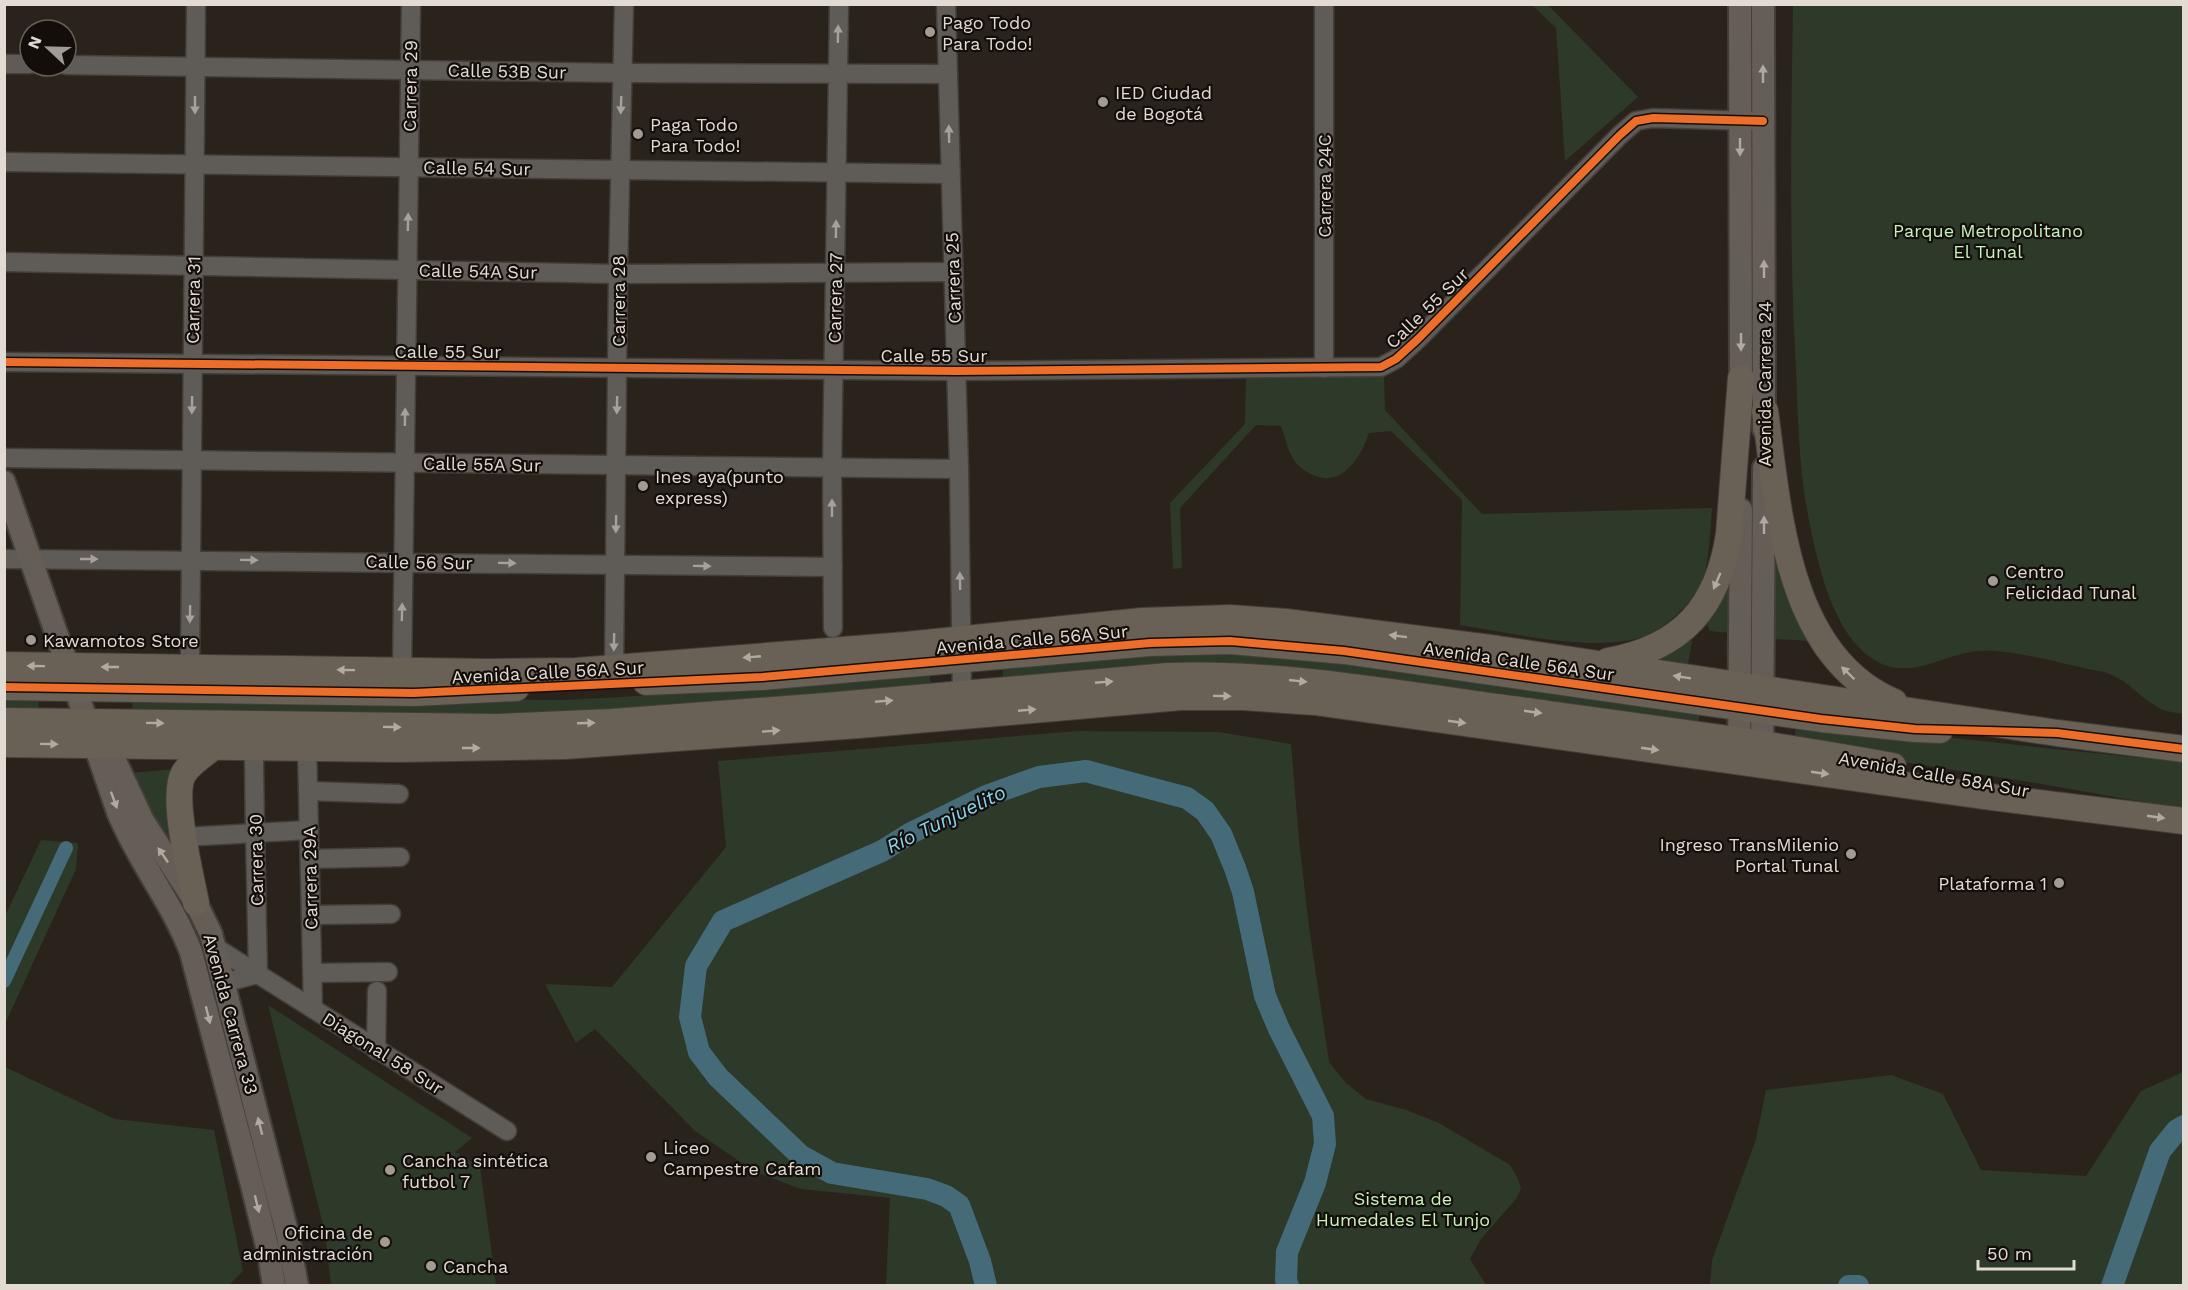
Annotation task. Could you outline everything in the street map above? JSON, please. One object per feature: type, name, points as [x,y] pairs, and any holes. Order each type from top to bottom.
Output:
[{"type":"highway","points":[[1580,662],[1608,661],[1651,650],[1677,633],[1697,615],[1709,598],[1719,579],[1726,556],[1741,378]]},
{"type":"highway","points":[[1765,411],[1785,540],[1794,579],[1818,634],[1827,649],[1853,678],[1890,700],[1917,712]]},
{"type":"highway","name":"Avenida Calle 56A Sur","points":[[4,665],[73,681],[414,693],[762,677],[1156,620],[1202,618],[1267,620],[1580,662],[1915,729],[2057,733]]},
{"type":"highway","points":[[1156,620],[1211,641]]},
{"type":"highway","name":"Avenida Calle 56A Sur","points":[[4,687],[190,668],[488,672],[614,669],[810,652],[961,650],[1211,641],[1264,643],[1344,651],[1751,698]]},
{"type":"highway","points":[[762,677],[810,652]]},
{"type":"highway","points":[[278,669],[337,692]]},
{"type":"highway","points":[[4,744],[96,733],[324,726],[497,727],[612,722],[1168,676],[1218,675],[1294,680],[1439,699],[1751,753]]},
{"type":"highway","points":[[4,721],[216,746],[553,747],[1181,697],[1219,696],[1273,698],[1751,753]]},
{"type":"highway","points":[[1751,698],[1917,712],[2184,749]]},
{"type":"highway","points":[[1381,711],[1439,699]]},
{"type":"highway","points":[[671,739],[753,712]]},
{"type":"highway","points":[[324,726],[370,747]]},
{"type":"highway","points":[[186,910],[184,837],[178,797],[181,779],[189,767],[216,746]]},
{"type":"highway","name":"Avenida Calle 58A Sur","points":[[1751,753],[1983,796],[2184,821]]},
{"type":"main road","name":"Avenida Carrera 24","points":[[1740,4],[1741,378],[1751,753]]},
{"type":"main road","name":"Avenida Carrera 24","points":[[1751,698],[1765,411],[1763,4]]},
{"type":"main road","name":"Avenida Carrera 33","points":[[4,482],[73,681],[96,733],[186,910],[191,952],[256,1200],[273,1280]]},
{"type":"main road","name":"Avenida Carrera 33","points":[[186,910],[205,919],[214,946],[288,1236],[297,1286]]},
{"type":"main road","points":[[202,989],[224,983]]},
{"type":"street","name":"Carrera 31","points":[[190,668],[196,4]]},
{"type":"street","name":"Carrera 29","points":[[402,670],[411,4]]},
{"type":"street","name":"Carrera 28","points":[[614,669],[618,274],[624,4]]},
{"type":"street","name":"Carrera 27","points":[[833,628],[832,468],[838,4]]},
{"type":"street","name":"Carrera 25","points":[[946,4],[959,469],[962,694]]},
{"type":"street","name":"Carrera 24C","points":[[1324,368],[1329,9]]},
{"type":"street","name":"Calle 53B Sur","points":[[78,65],[622,73],[948,74]]},
{"type":"street","name":"Calle 55 Sur","points":[[4,363],[834,370],[1382,367],[1396,360],[1636,121],[1653,118],[1763,121]]},
{"type":"street","name":"Calle 54 Sur","points":[[4,162],[950,174]]},
{"type":"street","name":"Calle 54A Sur","points":[[4,262],[618,274],[952,272]]},
{"type":"street","name":"Calle 55A Sur","points":[[4,458],[959,469]]},
{"type":"street","name":"Calle 56 Sur","points":[[4,559],[832,567]]},
{"type":"street","name":"Carrera 30","points":[[256,746],[254,761],[258,974]]},
{"type":"street","name":"Carrera 29A","points":[[307,747],[313,1009]]},
{"type":"street","points":[[308,791],[399,794]]},
{"type":"street","points":[[184,837],[309,830]]},
{"type":"street","points":[[310,859],[399,857]]},
{"type":"street","points":[[310,915],[391,914]]},
{"type":"street","name":"Diagonal 58 Sur","points":[[214,946],[507,1131]]},
{"type":"street","points":[[312,973],[388,972]]},
{"type":"street","points":[[224,983],[258,974]]},
{"type":"street","points":[[376,1050],[377,991]]},
{"type":"green space","points":[[1532,5],[1548,5],[1638,97],[1565,161],[1556,28]]},
{"type":"green space","name":"Parque Metropolitano El Tunal","points":[[1793,5],[2183,5],[2183,714],[2159,708],[2113,675],[2008,652],[1978,651],[1927,665],[1902,668],[1889,666],[1876,661],[1861,650],[1838,617],[1823,578],[1813,538],[1803,483],[1800,446],[1791,233]]},
{"type":"green space","points":[[1384,376],[1385,410],[1482,514],[1712,508],[1709,549],[1703,580],[1694,596],[1680,612],[1654,632],[1636,639],[1617,642],[1549,640],[1460,625],[1462,500],[1391,431],[1369,433],[1355,461],[1348,469],[1330,478],[1320,477],[1306,471],[1295,462],[1281,426],[1256,425],[1180,508],[1182,568],[1173,569],[1170,503],[1245,424],[1246,377]]},
{"type":"green space","points":[[1772,508],[1812,641],[1773,639]]},
{"type":"green space","points":[[1733,556],[1730,633],[1710,631],[1704,618]]},
{"type":"green space","points":[[1687,635],[1692,642],[1687,669],[1632,662]]},
{"type":"green space","points":[[1224,648],[1701,709],[1698,724],[1004,685],[1002,665]]},
{"type":"green space","points":[[929,672],[931,685],[620,716],[133,717],[132,696],[564,700],[655,695]]},
{"type":"green space","points":[[5,693],[38,694],[39,713],[5,712]]},
{"type":"green space","points":[[1797,722],[2183,762],[2183,809],[1897,761],[1794,741]]},
{"type":"green space","name":"Sistema de Humedales El Tunjo","points":[[1077,731],[1219,732],[1291,744],[1309,927],[1329,1062],[1346,1083],[1366,1099],[1406,1110],[1439,1123],[1510,1165],[1521,1189],[1516,1199],[1481,1239],[1470,1259],[1486,1285],[886,1285],[890,1198],[801,1189],[755,1172],[695,1131],[595,1029],[576,1043],[545,984],[612,987],[726,847],[718,761]]},
{"type":"green space","points":[[176,769],[183,868],[168,849],[130,773]]},
{"type":"green space","points":[[41,840],[78,843],[76,869],[5,1024],[5,916]]},
{"type":"green space","points":[[268,1005],[472,1138],[455,1152],[480,1167],[496,1285],[331,1285],[325,1233]]},
{"type":"green space","points":[[5,1067],[115,1119],[214,1130],[243,1271],[229,1285],[5,1285]]},
{"type":"green space","points":[[2183,1072],[2183,1285],[1710,1285],[1712,1260],[1756,1139],[1766,1090],[1891,1075],[1943,1094],[1981,1170],[2086,1176],[2141,1091]]},
{"type":"waterway","name":"Río Tunjuelito","points":[[986,1286],[980,1261],[959,1205],[946,1196],[927,1189],[832,1173],[801,1156],[718,1077],[699,1052],[690,1017],[696,966],[723,921],[882,851],[911,833],[986,796],[1039,777],[1086,771],[1187,798],[1205,811],[1221,834],[1235,868],[1243,892],[1265,996],[1323,1116],[1325,1144],[1315,1183],[1287,1252],[1286,1280],[1288,1286]]},
{"type":"waterway","points":[[4,981],[66,848]]},
{"type":"waterway","name":"Río Tunjuelito","points":[[2112,1286],[2160,1151],[2177,1130],[2184,1126]]},
{"type":"waterway","name":"Río Tunjuelito","points":[[1849,1286],[1858,1286]]},
{"type":"cycle path","points":[[4,362],[956,371],[1381,367],[1396,359],[1418,339],[1636,121],[1653,118],[1763,121]]},
{"type":"cycle path","points":[[4,687],[414,693],[762,677],[1150,643],[1230,641],[1344,651],[1821,719],[1915,729],[2057,733],[2184,749]]},
{"type":"place","name":"Pago Todo Para Todo!","points":[[930,32]]},
{"type":"place","name":"IED Ciudad de Bogotá","points":[[1103,102]]},
{"type":"place","name":"Paga Todo Para Todo!","points":[[638,134]]},
{"type":"place","name":"Ines aya(punto express)","points":[[643,486]]},
{"type":"place","name":"Centro Felicidad Tunal","points":[[1993,581]]},
{"type":"place","name":"Kawamotos Store","points":[[31,640]]},
{"type":"place","name":"Ingreso TransMilenio Portal Tunal","points":[[1851,854]]},
{"type":"place","name":"Plataforma 1","points":[[2059,883]]},
{"type":"place","name":"Liceo Campestre Cafam","points":[[651,1157]]},
{"type":"place","name":"Cancha sintética futbol 7","points":[[390,1170]]},
{"type":"place","name":"Oficina de administración","points":[[385,1242]]},
{"type":"place","name":"Cancha","points":[[431,1266]]}]
